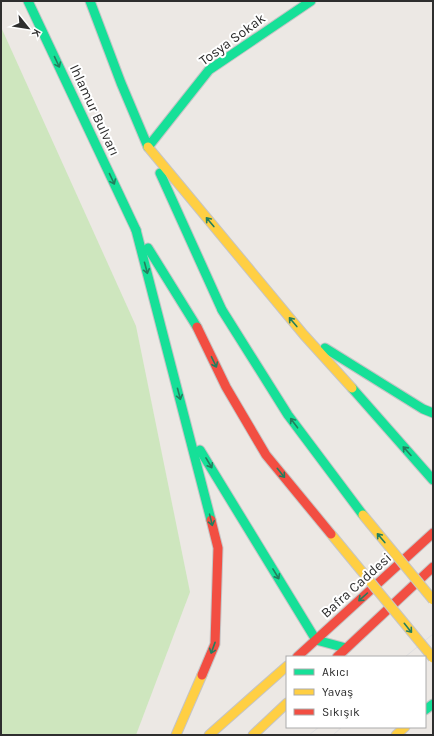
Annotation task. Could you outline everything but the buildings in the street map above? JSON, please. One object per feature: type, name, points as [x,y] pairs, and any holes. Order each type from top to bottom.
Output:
[{"type":"main road","name":"Ihlamur Bulvarı","points":[[28,1],[136,230]]},
{"type":"main road","points":[[90,1],[121,83],[148,147],[222,310],[288,415],[374,530],[433,600]]},
{"type":"main road","name":"Tosya Sokak","points":[[148,147],[209,70],[311,1]]},
{"type":"main road","points":[[148,147],[304,335],[433,480]]},
{"type":"main road","points":[[136,230],[197,327],[226,387],[266,455],[433,658]]},
{"type":"main road","points":[[136,230],[218,548],[215,644],[176,735]]},
{"type":"main road","points":[[304,335],[423,410],[433,413]]},
{"type":"main road","points":[[188,430],[316,640],[346,648]]},
{"type":"main road","name":"Bafra Caddesi","points":[[298,656],[433,533]]},
{"type":"main road","points":[[338,656],[433,567]]},
{"type":"main road","points":[[208,735],[286,667]]},
{"type":"main road","points":[[253,735],[286,704]]},
{"type":"main road","points":[[396,735],[404,728]]},
{"type":"green space","points":[[1,27],[136,326],[190,592],[136,735],[1,735]]},
{"type":"tram line","points":[[406,656],[433,634]]},
{"type":"tram line","points":[[426,657],[433,652]]},
{"type":"tram line","points":[[309,735],[318,728]]},
{"type":"tram line","points":[[333,735],[341,728]]},
{"type":"traffic: fast","points":[[28,1],[136,230]]},
{"type":"traffic: fast","points":[[90,1],[121,83],[148,147],[209,70],[311,1]]},
{"type":"traffic: fast","points":[[160,173],[222,310]]},
{"type":"traffic: fast","points":[[136,230],[211,520]]},
{"type":"traffic: fast","points":[[148,248],[197,327]]},
{"type":"traffic: fast","points":[[222,310],[288,415],[363,515]]},
{"type":"traffic: fast","points":[[325,348],[423,409],[433,413]]},
{"type":"traffic: fast","points":[[352,388],[433,480]]},
{"type":"traffic: fast","points":[[200,450],[316,640],[346,648]]},
{"type":"traffic: fast","points":[[426,709],[433,704]]},
{"type":"traffic: slow","points":[[148,147],[304,335],[352,388]]},
{"type":"traffic: slow","points":[[363,515],[433,600]]},
{"type":"traffic: slow","points":[[331,534],[433,658]]},
{"type":"traffic: slow","points":[[209,735],[286,667]]},
{"type":"traffic: slow","points":[[176,735],[202,675]]},
{"type":"traffic: slow","points":[[253,735],[286,704]]},
{"type":"traffic: slow","points":[[396,735],[404,728]]},
{"type":"traffic: jam","points":[[197,327],[226,387],[266,455],[331,534]]},
{"type":"traffic: jam","points":[[202,675],[215,644],[218,548],[211,520]]},
{"type":"traffic: jam","points":[[298,656],[433,533]]},
{"type":"traffic: jam","points":[[338,656],[433,567]]}]
